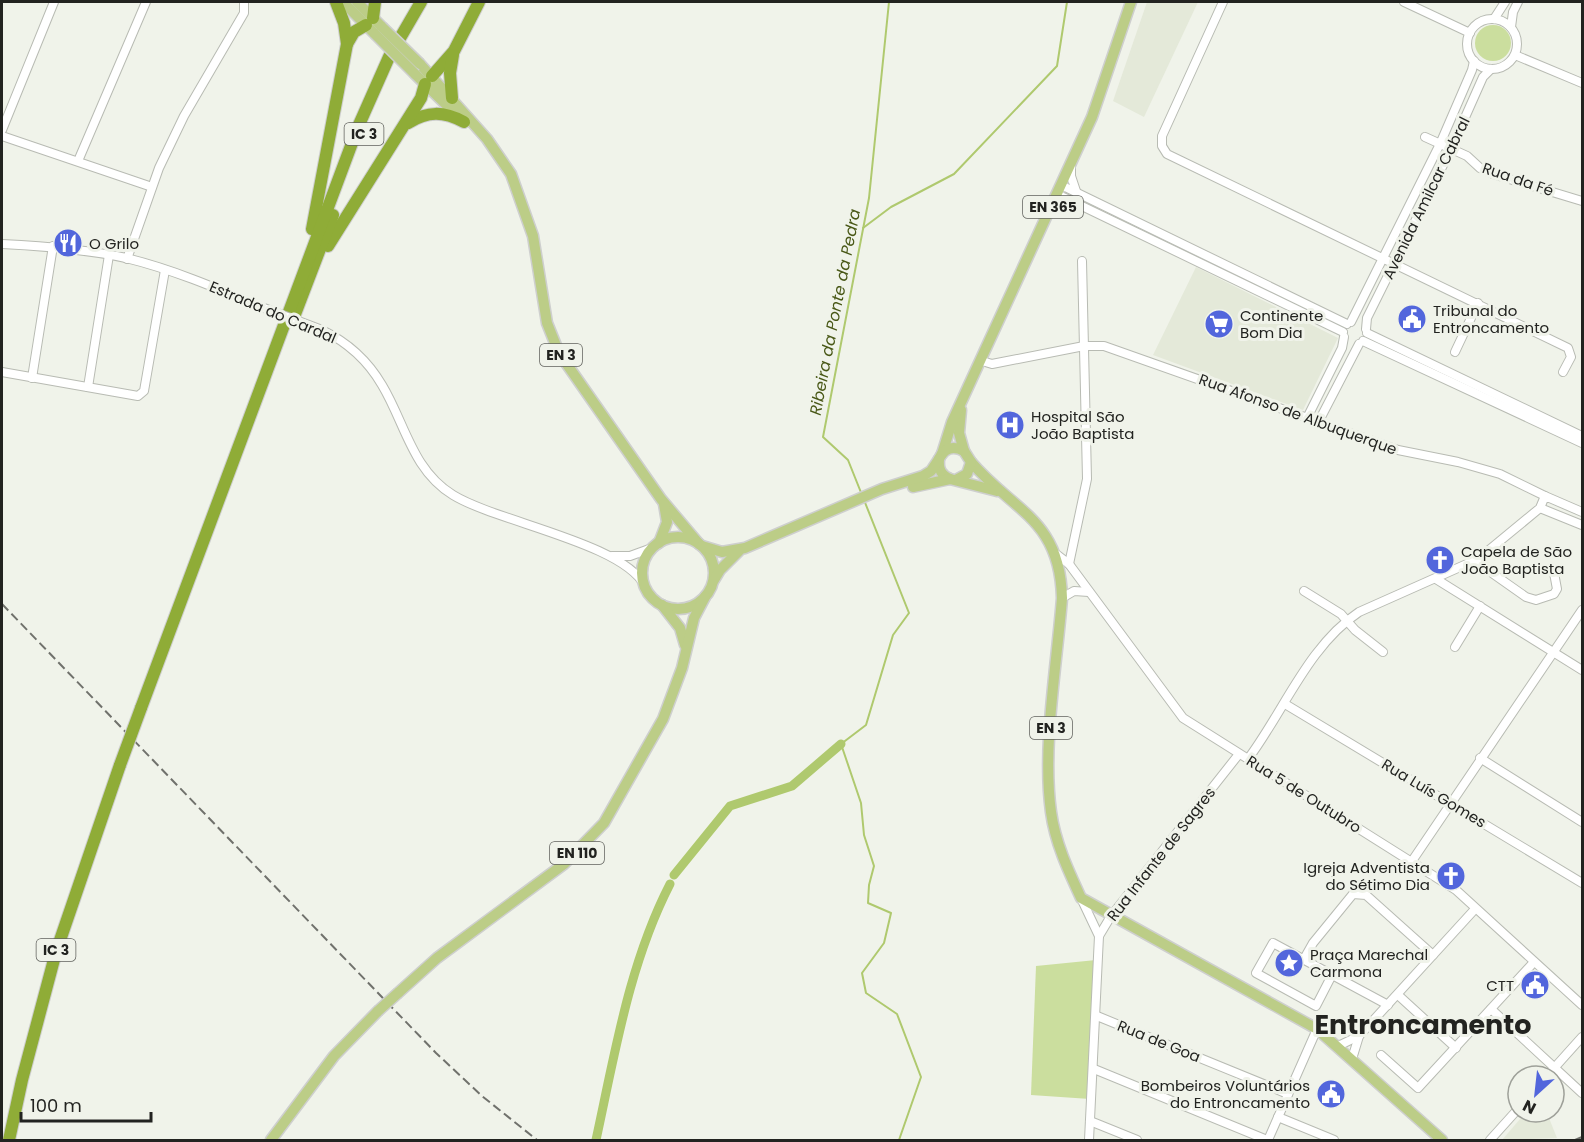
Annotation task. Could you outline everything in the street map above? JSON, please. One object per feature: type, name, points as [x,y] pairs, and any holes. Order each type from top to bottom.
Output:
[{"type":"highway","points":[[307,260],[346,44],[344,23],[336,2]]},
{"type":"highway","points":[[346,44],[354,32],[374,26],[375,2]]},
{"type":"highway","name":"IC 3","points":[[257,401],[265,372],[368,103],[389,57],[421,2]]},
{"type":"highway","name":"IC 3","points":[[9,1140],[22,1080],[56,952],[141,708],[257,401],[312,273],[378,98],[403,47],[430,2]]},
{"type":"highway","points":[[312,273],[343,219],[421,98],[429,80],[454,51],[478,2]]},
{"type":"highway","points":[[452,99],[450,73],[454,51]]},
{"type":"highway","points":[[404,125],[419,116],[433,113],[448,115],[464,122]]},
{"type":"main road","name":"EN 3","points":[[343,2],[374,26],[417,69],[452,99],[498,153],[515,187],[533,236],[547,323],[555,344],[661,498],[712,563],[713,582]]},
{"type":"main road","name":"EN 3","points":[[357,2],[374,26]]},
{"type":"main road","name":"EN 365","points":[[940,456],[952,422],[1051,212],[1092,117],[1131,2]]},
{"type":"main road","name":"EN 3","points":[[429,80],[515,187]]},
{"type":"main road","name":"EN 365","points":[[961,406],[959,433],[964,451]]},
{"type":"main road","points":[[964,451],[952,447],[940,456],[940,471],[953,479],[967,474],[970,462]]},
{"type":"main road","name":"EN 3","points":[[964,451],[970,462],[1000,492],[1023,508],[1042,529],[1056,554],[1061,575],[1062,598],[1048,773],[1051,814],[1064,862],[1080,898]]},
{"type":"main road","name":"EN 3","points":[[656,546],[681,537],[722,552],[745,548],[923,476],[931,471],[940,456]]},
{"type":"main road","name":"EN 3","points":[[883,492],[953,479],[1000,492]]},
{"type":"main road","name":"EN 3","points":[[645,586],[643,566],[656,546],[667,522],[666,510],[661,498]]},
{"type":"main road","name":"EN 3","points":[[705,597],[727,562],[745,548]]},
{"type":"main road","points":[[645,586],[683,632],[685,657]]},
{"type":"main road","points":[[661,604],[684,608],[705,597]]},
{"type":"main road","points":[[685,657],[694,618],[705,597]]},
{"type":"main road","name":"EN 110","points":[[271,1140],[334,1056],[378,1011],[437,958],[564,864],[596,834],[614,808],[656,733],[671,701],[685,657]]},
{"type":"main road","points":[[1080,898],[1317,1029],[1442,1140]]},
{"type":"street","points":[[2,130],[54,2]]},
{"type":"street","points":[[78,161],[147,2]]},
{"type":"street","points":[[127,259],[152,187],[184,116],[244,13],[244,2]]},
{"type":"street","points":[[1223,2],[1162,136],[1162,146],[1167,154],[1568,348],[1571,357],[1563,372]]},
{"type":"street","points":[[1404,2],[1470,33]]},
{"type":"street","points":[[1494,19],[1505,2]]},
{"type":"street","points":[[1511,27],[1494,19],[1480,22],[1470,33],[1467,48],[1474,61],[1491,69],[1505,66],[1515,55],[1517,40],[1511,27],[1513,12],[1518,2]]},
{"type":"street","points":[[1515,55],[1582,83]]},
{"type":"street","name":"Avenida Amilcar Cabral","points":[[1308,417],[1342,348],[1346,328],[1384,258],[1440,144],[1472,72],[1474,61]]},
{"type":"street","name":"Avenida Amilcar Cabral","points":[[1319,421],[1364,337],[1367,318],[1484,77],[1491,69]]},
{"type":"street","points":[[2,136],[152,187]]},
{"type":"street","name":"Rua da Fé","points":[[1425,137],[1451,149],[1493,174],[1582,201]]},
{"type":"street","points":[[1071,164],[1071,177],[1076,199]]},
{"type":"street","points":[[1059,190],[1346,328],[1362,323],[1364,337]]},
{"type":"street","points":[[1051,212],[1076,199]]},
{"type":"street","name":"Estrada do Cardal","points":[[2,244],[53,246],[127,259],[165,270],[322,330],[348,346],[371,369],[386,393],[412,450],[427,472],[441,486],[481,508],[600,552]]},
{"type":"street","points":[[32,378],[53,246]]},
{"type":"street","points":[[88,387],[109,255]]},
{"type":"street","points":[[1069,564],[1087,479],[1082,261]]},
{"type":"street","points":[[2,372],[138,396],[144,391],[165,270]]},
{"type":"street","points":[[1455,352],[1478,303]]},
{"type":"street","points":[[1346,328],[1348,342],[1364,337],[1582,436]]},
{"type":"street","points":[[1364,337],[1582,443]]},
{"type":"street","name":"Rua Afonso de Albuquerque","points":[[982,361],[992,364],[1084,346],[1104,346],[1398,450],[1458,462],[1500,474],[1582,512]]},
{"type":"street","points":[[1248,759],[1305,670],[1346,621],[1359,612],[1478,559],[1540,508],[1545,496]]},
{"type":"street","points":[[1540,508],[1582,525]]},
{"type":"street","points":[[600,552],[630,556],[656,546]]},
{"type":"street","points":[[600,552],[626,566],[645,586]]},
{"type":"street","name":"Rua 5 de Outubro","points":[[1056,554],[1069,564],[1183,718],[1456,890],[1582,1005]]},
{"type":"street","points":[[1478,559],[1482,566],[1526,597],[1536,600],[1554,594],[1557,589],[1554,573]]},
{"type":"street","points":[[1436,579],[1582,670]]},
{"type":"street","points":[[1062,598],[1074,591],[1089,592]]},
{"type":"street","points":[[1304,591],[1341,614],[1346,621],[1383,652]]},
{"type":"street","points":[[1455,647],[1480,606]]},
{"type":"street","points":[[1412,861],[1582,610]]},
{"type":"street","name":"Rua Luís Gomes","points":[[1285,704],[1582,883]]},
{"type":"street","name":"Rua Infante de Sagres","points":[[1089,1140],[1097,1016],[1099,936],[1111,915],[1239,754]]},
{"type":"street","points":[[1480,758],[1582,822]]},
{"type":"street","points":[[1304,959],[1313,943],[1346,902],[1353,894],[1359,893],[1365,895],[1433,955]]},
{"type":"street","points":[[1080,898],[1099,936]]},
{"type":"street","points":[[1338,1046],[1359,1036],[1475,909]]},
{"type":"street","points":[[1332,975],[1316,1006],[1256,973],[1273,943],[1388,1005]]},
{"type":"street","points":[[1381,1055],[1418,1088],[1534,962]]},
{"type":"street","points":[[1398,995],[1456,1048]]},
{"type":"street","points":[[1491,1009],[1550,1064]]},
{"type":"street","name":"Rua de Goa","points":[[1097,1016],[1288,1094]]},
{"type":"street","points":[[1094,1069],[1268,1140],[1317,1029]]},
{"type":"street","points":[[1352,1059],[1359,1036]]},
{"type":"street","points":[[1558,1064],[1582,1037]]},
{"type":"street","points":[[1566,1079],[1582,1093]]},
{"type":"street","points":[[1278,1117],[1334,1140]]},
{"type":"street","points":[[1090,1121],[1137,1140]]},
{"type":"street","points":[[1490,1140],[1506,1122]]},
{"type":"shaded area","points":[[1147,2],[1198,2],[1144,117],[1113,101]]},
{"type":"shaded area","points":[[1196,267],[1338,338],[1303,410],[1153,355]]},
{"type":"shaded area","points":[[1516,1124],[1551,1124],[1557,1138],[1502,1140]]},
{"type":"green space","points":[[1493,25],[1506,30],[1511,43],[1506,56],[1493,61],[1480,56],[1475,43],[1480,30]]},
{"type":"green space","points":[[1096,960],[1090,1099],[1031,1095],[1036,966]]},
{"type":"waterway","name":"Ribeira da Ponte da Pedra","points":[[862,495],[848,460],[823,437],[869,198],[889,2]]},
{"type":"waterway","points":[[863,228],[891,207],[954,174],[1057,66],[1067,2]]},
{"type":"waterway","name":"Ribeira da Ponte da Pedra","points":[[864,500],[909,613],[893,635],[866,725],[841,744],[861,803],[864,835],[874,866],[869,885],[868,903],[891,913],[884,943],[862,973],[866,993],[897,1014],[921,1077],[899,1140]]},
{"type":"waterway","points":[[674,875],[730,806],[792,786],[841,744]]},
{"type":"waterway","points":[[596,1140],[634,977],[656,914],[670,884]]},
{"type":"railway","points":[[2,604],[436,1053],[482,1096],[537,1140]]},
{"type":"railway","points":[[1575,1140],[1582,1137]]},
{"type":"place","name":"O Grilo","points":[[68,243]]},
{"type":"place","name":"Tribunal do Entroncamento","points":[[1412,319]]},
{"type":"place","name":"Continente Bom Dia","points":[[1219,324]]},
{"type":"place","name":"Hospital São João Baptista","points":[[1010,425]]},
{"type":"place","name":"Capela de São João Baptista","points":[[1440,560]]},
{"type":"place","name":"Igreja Adventista do Sétimo Dia","points":[[1451,876]]},
{"type":"place","name":"Praça Marechal Carmona","points":[[1289,963]]},
{"type":"place","name":"CTT","points":[[1535,985]]},
{"type":"place","name":"Bombeiros Voluntários do Entroncamento","points":[[1331,1094]]},
{"type":"district","name":"Entroncamento","points":[[1423,1024]]}]
